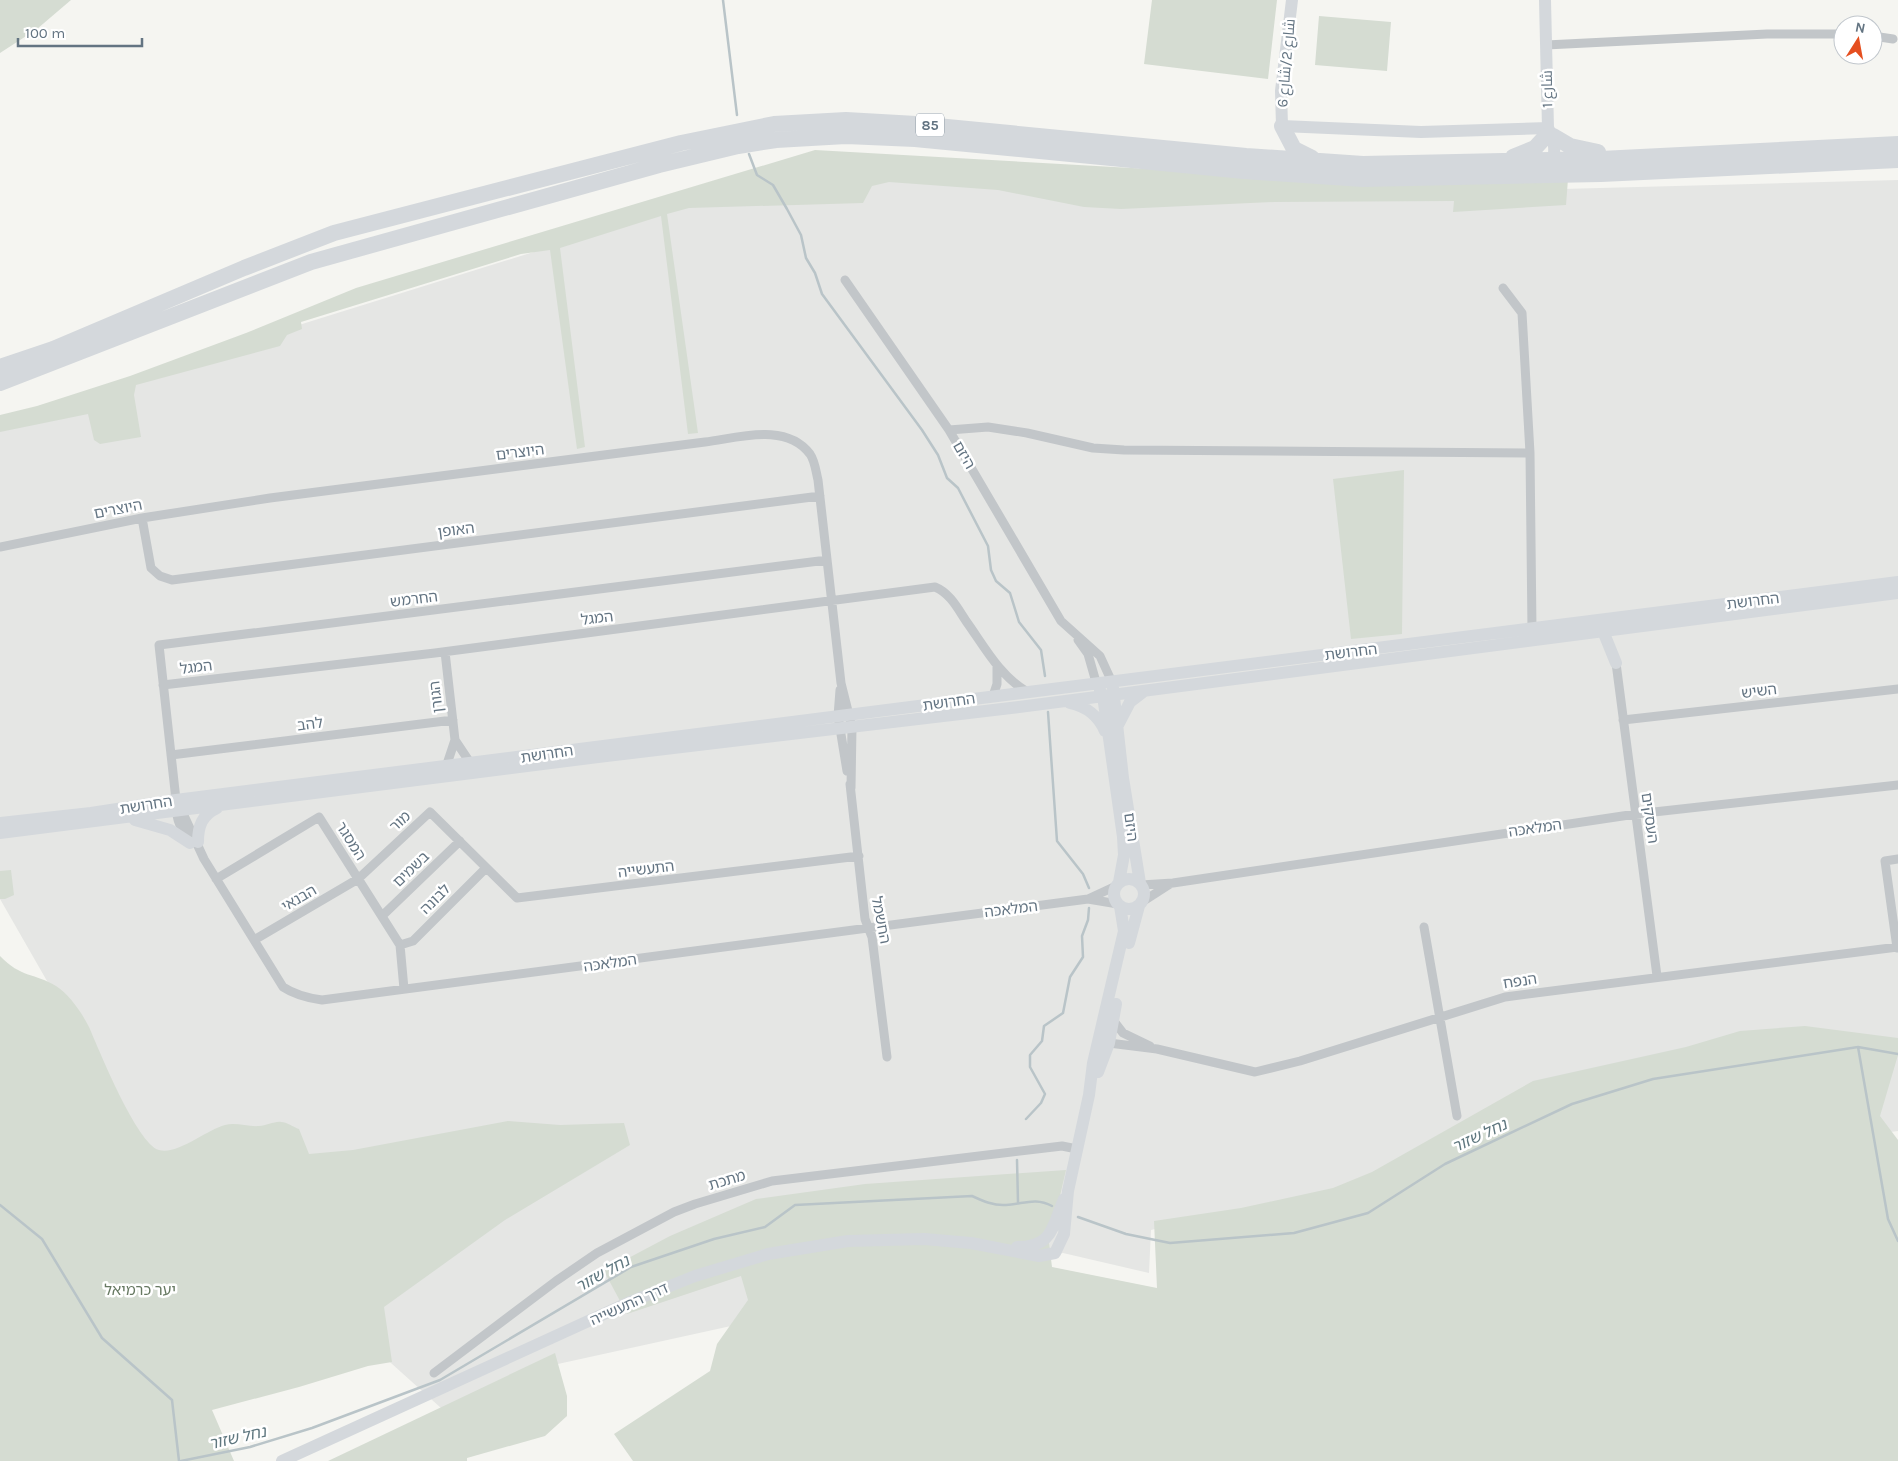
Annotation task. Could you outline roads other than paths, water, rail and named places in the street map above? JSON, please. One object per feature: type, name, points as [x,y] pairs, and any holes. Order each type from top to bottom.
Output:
[{"type":"highway","name":"85","points":[[0,367],[53,349],[244,268],[334,233],[735,131],[811,121],[883,122],[961,127],[1321,162],[1396,164],[1502,161],[1550,165],[1898,160]]},
{"type":"highway","points":[[1254,156],[1277,147],[1283,136],[1282,126]]},
{"type":"highway","points":[[1282,126],[1288,141],[1294,149],[1321,162]]},
{"type":"highway","points":[[1502,161],[1535,148],[1549,133],[1570,146],[1628,157]]},
{"type":"highway","name":"85","points":[[0,383],[311,262],[659,164],[738,146],[776,140],[846,136],[923,140],[1333,178],[1397,180],[1628,157],[1898,144]]},
{"type":"street","name":"شارع 2/شارع 6","points":[[1282,126],[1281,91],[1292,0]]},
{"type":"street","name":"شارع 1","points":[[1545,0],[1550,165]]},
{"type":"street","points":[[1546,45],[1767,34],[1833,34]]},
{"type":"street","points":[[1883,37],[1893,38]]},
{"type":"street","points":[[1282,126],[1421,132],[1549,133]]},
{"type":"street","name":"היזם","points":[[845,280],[950,430],[1060,621],[1100,656],[1111,680],[1108,741],[1118,776],[1140,884]]},
{"type":"street","points":[[1502,288],[1522,313],[1530,453],[1532,630]]},
{"type":"street","points":[[950,430],[988,428],[1027,433],[1093,448],[1116,450],[1530,453]]},
{"type":"street","name":"היוצרים","points":[[0,547],[142,518],[297,494],[773,434],[784,436],[795,441],[810,454],[820,496],[845,722]]},
{"type":"street","name":"האופן","points":[[142,518],[151,568],[160,576],[172,580],[820,496]]},
{"type":"street","name":"החרמש","points":[[178,808],[159,645],[827,560]]},
{"type":"street","name":"החרושת","points":[[0,833],[125,818],[178,808],[446,767],[845,722],[1109,696],[1610,626],[1898,582]]},
{"type":"street","name":"המגל","points":[[163,685],[445,652],[935,588],[940,589],[952,600],[997,666],[1014,684],[1026,691]]},
{"type":"street","name":"החרושת","points":[[0,823],[91,814],[222,805],[845,722],[993,696],[1111,680],[1532,630],[1610,626],[1898,593]]},
{"type":"street","points":[[1610,626],[1616,663]]},
{"type":"street","name":"היזם","points":[[1076,636],[1088,654],[1096,682],[1109,696],[1117,728],[1118,776],[1124,855],[1118,884]]},
{"type":"street","name":"הגורן","points":[[445,652],[455,740],[471,764]]},
{"type":"street","name":"העסקים","points":[[1616,663],[1657,976]]},
{"type":"street","points":[[993,696],[997,684],[997,666]]},
{"type":"street","name":"השיש","points":[[1623,720],[1898,689]]},
{"type":"street","points":[[1117,728],[1126,706],[1145,691]]},
{"type":"street","points":[[1063,701],[1080,705],[1090,710],[1102,725],[1108,741]]},
{"type":"street","name":"להב","points":[[171,755],[452,720]]},
{"type":"street","name":"החשמל","points":[[845,722],[858,856],[868,926],[872,937],[887,1057]]},
{"type":"street","name":"הגורן","points":[[446,767],[455,740]]},
{"type":"street","name":"המלאכה","points":[[1088,899],[1131,879],[1140,884],[1173,883],[1636,814],[1898,785]]},
{"type":"street","points":[[125,818],[170,830],[194,843],[204,817],[222,805]]},
{"type":"street","name":"המלאכה","points":[[178,808],[178,823],[194,843],[283,986],[301,996],[322,1000],[404,988],[539,973],[868,926],[1088,899],[1119,905],[1129,910],[1173,883]]},
{"type":"street","name":"מור","points":[[358,879],[430,812],[460,841]]},
{"type":"street","name":"המסגר","points":[[216,879],[319,817],[400,945],[404,988]]},
{"type":"street","name":"התעשייה","points":[[460,841],[517,898],[858,856]]},
{"type":"street","name":"בשמים","points":[[382,916],[460,841]]},
{"type":"street","points":[[1897,947],[1885,861],[1898,859]]},
{"type":"street","name":"לבונה","points":[[400,945],[412,941],[486,868]]},
{"type":"street","name":"הבנאי","points":[[254,940],[358,879]]},
{"type":"street","points":[[1077,1149],[1104,1041],[1124,931],[1119,905],[1114,893],[1118,884]]},
{"type":"street","points":[[1104,1041],[1113,1020],[1144,892],[1140,884]]},
{"type":"street","points":[[1424,927],[1457,1116]]},
{"type":"street","name":"הנפח","points":[[1104,1041],[1157,1050],[1255,1072],[1282,1066],[1505,996],[1897,947]]},
{"type":"street","name":"הנפח","points":[[1113,1020],[1123,1033],[1157,1050]]},
{"type":"street","name":"מתכת","points":[[434,1373],[556,1281],[597,1253],[674,1212],[695,1204],[772,1181],[1062,1146],[1077,1149]]},
{"type":"street","name":"דרך התעשייה","points":[[282,1461],[630,1302],[695,1276],[768,1254],[848,1241],[924,1239],[999,1247],[1039,1256],[1055,1253],[1064,1234],[1068,1191],[1077,1149]]},
{"type":"waterway","points":[[723,0],[737,115]]},
{"type":"waterway","points":[[749,154],[757,175],[773,185],[801,235],[806,258],[815,273],[822,294],[922,430],[938,455],[947,478],[958,488],[988,546],[991,570],[996,581],[1010,593],[1019,622],[1041,650],[1045,676]]},
{"type":"waterway","points":[[1048,712],[1057,841],[1083,874],[1089,888]]},
{"type":"waterway","points":[[1026,1119],[1041,1103],[1045,1094],[1030,1067],[1030,1055],[1042,1041],[1044,1026],[1063,1013],[1070,977],[1083,957],[1082,936],[1088,920],[1089,908]]},
{"type":"waterway","points":[[1858,1047],[1888,1219],[1898,1241]]},
{"type":"waterway","name":"נחל שזור","points":[[1078,1217],[1126,1234],[1170,1243],[1294,1233],[1368,1213],[1445,1164],[1572,1104],[1653,1079],[1858,1047],[1898,1054]]},
{"type":"waterway","points":[[1017,1160],[1018,1203]]},
{"type":"waterway","name":"נחל שזור","points":[[181,1461],[250,1447],[312,1428],[440,1380],[631,1267],[714,1239],[765,1227],[795,1205],[972,1196],[997,1205],[1035,1201],[1052,1206]]},
{"type":"waterway","points":[[0,1205],[42,1239],[102,1338],[172,1400],[179,1461]]},
{"type":"park label","name":"יער כרמיאל","points":[[140,1290]]}]
